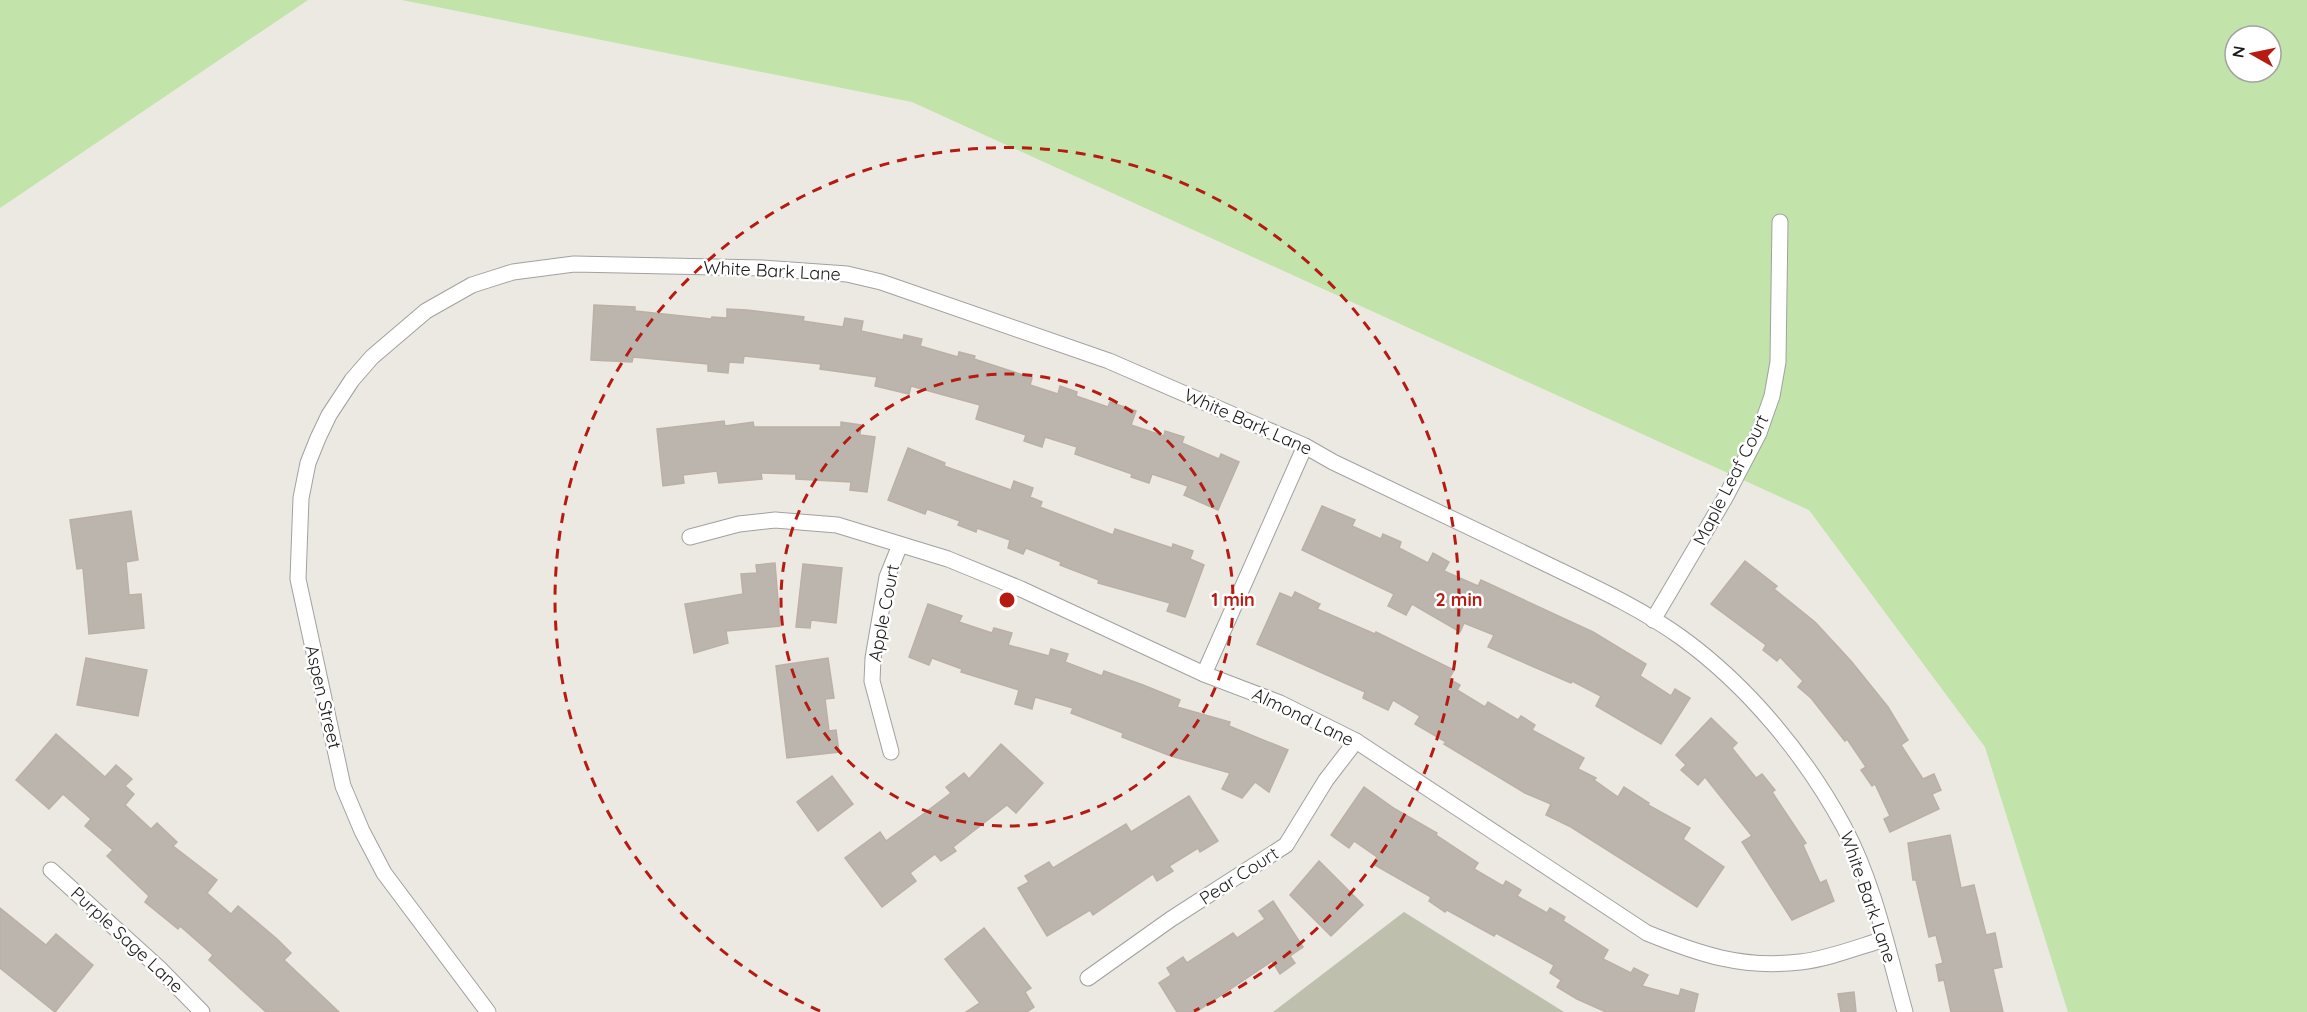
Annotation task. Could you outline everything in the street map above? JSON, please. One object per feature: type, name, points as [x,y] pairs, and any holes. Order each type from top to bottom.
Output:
[{"type":"street","name":"Maple Leaf Court","points":[[1653,620],[1725,498],[1759,433],[1772,396],[1778,362],[1780,222]]},
{"type":"street","name":"White Bark Lane","points":[[372,357],[426,310],[472,285],[513,272],[574,264],[804,270],[847,274],[881,282],[1071,347],[1305,446],[1333,462],[1626,603],[1683,639],[1739,687],[1798,753],[1844,827],[1859,861],[1885,939],[1905,1012]]},
{"type":"street","name":"Aspen Street","points":[[372,357],[352,380],[329,415],[308,463],[301,498],[298,579],[343,786],[362,831],[384,873],[488,1012]]},
{"type":"street","points":[[1204,674],[1305,446]]},
{"type":"street","name":"Almond Lane","points":[[690,537],[739,524],[775,520],[837,525],[948,559],[1021,589],[1204,674],[1280,703],[1356,741],[1647,933],[1698,954],[1746,963],[1801,962],[1885,939]]},
{"type":"street","name":"Apple Court","points":[[891,752],[872,681],[873,658],[887,577],[900,544]]},
{"type":"street","name":"Pear Court","points":[[1088,978],[1171,919],[1286,845],[1326,780],[1356,741]]},
{"type":"street","name":"Purple Sage Lane","points":[[51,870],[159,968],[202,1012]]},
{"type":"shaded area","points":[[1404,912],[1564,1012],[1273,1012]]},
{"type":"green space","points":[[0,0],[308,0],[0,208]]},
{"type":"green space","points":[[402,0],[2307,0],[2307,1012],[2068,1012],[1985,747],[1809,510],[912,102]]},
{"type":"building","points":[[594,305],[635,307],[635,311],[711,319],[712,317],[727,318],[727,309],[747,310],[804,317],[803,321],[843,327],[845,318],[863,321],[861,331],[903,340],[904,335],[922,339],[920,346],[958,357],[959,352],[975,356],[974,359],[1032,378],[1030,385],[1058,394],[1060,386],[1077,392],[1076,396],[1108,407],[1110,402],[1136,411],[1131,425],[1164,436],[1165,431],[1184,437],[1182,443],[1219,459],[1221,454],[1239,462],[1218,510],[1184,495],[1188,486],[1152,474],[1149,483],[1131,477],[1132,474],[1075,454],[1077,447],[1045,437],[1042,447],[1024,441],[1026,435],[976,419],[980,405],[911,386],[909,394],[875,386],[877,377],[820,369],[821,364],[744,356],[743,363],[729,362],[728,373],[708,371],[708,364],[633,357],[632,362],[591,360]]},
{"type":"building","points":[[724,421],[725,426],[753,422],[754,427],[841,427],[841,422],[861,425],[860,435],[875,437],[867,492],[850,490],[851,482],[796,479],[796,474],[761,473],[762,479],[719,483],[717,471],[683,475],[684,483],[663,486],[657,429]]},
{"type":"building","points":[[908,448],[945,463],[944,466],[1011,490],[1014,481],[1033,488],[1030,497],[1042,502],[1040,507],[1113,535],[1115,529],[1172,548],[1173,544],[1193,551],[1190,559],[1204,565],[1185,617],[1167,611],[1170,603],[1098,583],[1099,580],[1060,565],[1061,562],[1026,548],[1023,554],[1008,548],[1010,540],[977,528],[976,532],[958,525],[960,521],[927,509],[925,514],[888,500]]},
{"type":"building","points":[[1322,506],[1355,520],[1352,526],[1381,539],[1383,534],[1401,542],[1399,548],[1428,563],[1433,553],[1449,562],[1444,571],[1478,586],[1481,580],[1593,632],[1646,664],[1640,676],[1671,696],[1675,689],[1690,698],[1661,744],[1596,706],[1601,696],[1572,681],[1571,683],[1488,647],[1494,635],[1464,623],[1460,632],[1412,604],[1406,615],[1388,606],[1394,594],[1302,550]]},
{"type":"building","points":[[131,511],[138,560],[126,562],[129,595],[141,594],[144,628],[89,634],[83,568],[77,569],[70,520]]},
{"type":"building","points":[[1745,561],[1777,586],[1774,589],[1815,622],[1851,661],[1888,707],[1908,740],[1901,745],[1923,779],[1934,774],[1941,790],[1932,794],[1939,809],[1890,832],[1884,819],[1890,816],[1875,784],[1872,786],[1861,770],[1866,767],[1847,739],[1845,741],[1811,698],[1798,687],[1803,681],[1780,657],[1777,661],[1763,650],[1766,645],[1711,604]]},
{"type":"building","points":[[775,563],[780,626],[726,631],[728,643],[694,653],[685,604],[743,594],[741,574],[757,573],[756,565]]},
{"type":"building","points":[[803,564],[842,568],[836,623],[811,620],[810,628],[796,627]]},
{"type":"building","points":[[1295,592],[1320,604],[1317,609],[1375,634],[1376,632],[1454,670],[1449,679],[1460,685],[1457,690],[1485,707],[1488,702],[1518,720],[1521,716],[1535,725],[1532,730],[1584,758],[1578,769],[1596,778],[1594,780],[1618,797],[1624,787],[1649,803],[1648,805],[1690,828],[1683,839],[1724,867],[1697,907],[1571,827],[1546,815],[1551,804],[1525,793],[1444,744],[1446,742],[1415,724],[1420,716],[1393,700],[1388,710],[1363,698],[1365,692],[1257,644],[1280,593],[1292,598]]},
{"type":"building","points":[[928,604],[962,616],[959,622],[992,633],[994,628],[1012,633],[1008,645],[1049,656],[1051,649],[1068,654],[1065,662],[1102,676],[1104,671],[1143,685],[1180,700],[1177,707],[1230,722],[1229,726],[1288,750],[1269,792],[1255,782],[1242,798],[1222,789],[1230,773],[1171,756],[1122,737],[1123,733],[1071,713],[1073,708],[1035,697],[1032,709],[1015,704],[1019,690],[961,672],[962,669],[932,658],[929,665],[909,657]]},
{"type":"building","points":[[86,658],[147,670],[138,716],[77,705]]},
{"type":"building","points":[[828,658],[834,698],[825,699],[829,731],[836,730],[839,752],[787,758],[776,666]]},
{"type":"building","points":[[1711,718],[1737,743],[1732,748],[1756,778],[1762,774],[1775,790],[1772,792],[1806,843],[1803,845],[1820,883],[1826,880],[1834,901],[1792,920],[1742,842],[1752,836],[1705,777],[1698,785],[1681,770],[1686,765],[1676,755]]},
{"type":"building","points":[[56,734],[105,777],[116,765],[132,779],[125,786],[134,794],[125,805],[151,829],[157,823],[177,842],[173,846],[217,880],[207,893],[231,914],[238,906],[277,939],[291,953],[284,960],[339,1012],[266,1012],[209,960],[213,955],[180,926],[178,929],[145,902],[149,896],[107,856],[113,850],[85,826],[91,819],[63,794],[49,809],[16,780]]},
{"type":"building","points":[[1001,744],[1043,783],[1016,813],[1007,805],[953,847],[956,851],[941,861],[935,854],[910,873],[916,881],[882,907],[845,858],[880,832],[886,841],[926,812],[951,793],[946,787],[964,773],[969,779]]},
{"type":"building","points":[[832,776],[853,804],[818,831],[797,802]]},
{"type":"building","points":[[1364,787],[1395,809],[1437,833],[1436,835],[1478,863],[1474,869],[1503,886],[1506,881],[1521,890],[1517,896],[1547,913],[1550,908],[1565,917],[1563,921],[1608,950],[1603,959],[1631,973],[1634,968],[1648,975],[1642,986],[1679,996],[1681,989],[1698,994],[1694,1012],[1606,1012],[1577,999],[1557,987],[1561,980],[1550,973],[1554,965],[1496,933],[1494,936],[1447,910],[1445,912],[1429,901],[1431,897],[1373,864],[1377,857],[1354,841],[1349,848],[1331,835]]},
{"type":"building","points":[[1189,796],[1218,841],[1200,852],[1198,848],[1169,866],[1173,871],[1157,881],[1153,874],[1093,915],[1090,910],[1047,936],[1018,888],[1029,882],[1025,876],[1049,862],[1053,868],[1126,824],[1131,832]]},
{"type":"building","points":[[1950,835],[1961,888],[1974,885],[1986,935],[1995,933],[2002,967],[1993,969],[2003,1012],[1951,1012],[1944,980],[1939,981],[1936,965],[1943,963],[1936,935],[1929,937],[1916,880],[1913,880],[1908,843]]},
{"type":"building","points":[[1319,861],[1363,905],[1331,936],[1290,895]]},
{"type":"building","points":[[1273,901],[1303,947],[1290,956],[1295,963],[1280,974],[1272,961],[1196,1012],[1177,1012],[1159,983],[1171,975],[1167,968],[1183,957],[1187,963],[1233,933],[1237,938],[1265,919],[1259,911]]},
{"type":"building","points":[[0,908],[46,945],[56,934],[93,965],[55,1012],[0,968]]},
{"type":"building","points":[[984,928],[1031,988],[1025,992],[1034,1007],[1027,1012],[966,1012],[980,1003],[945,959]]},
{"type":"building","points":[[1854,992],[1856,1012],[1841,1012],[1838,994]]}]
